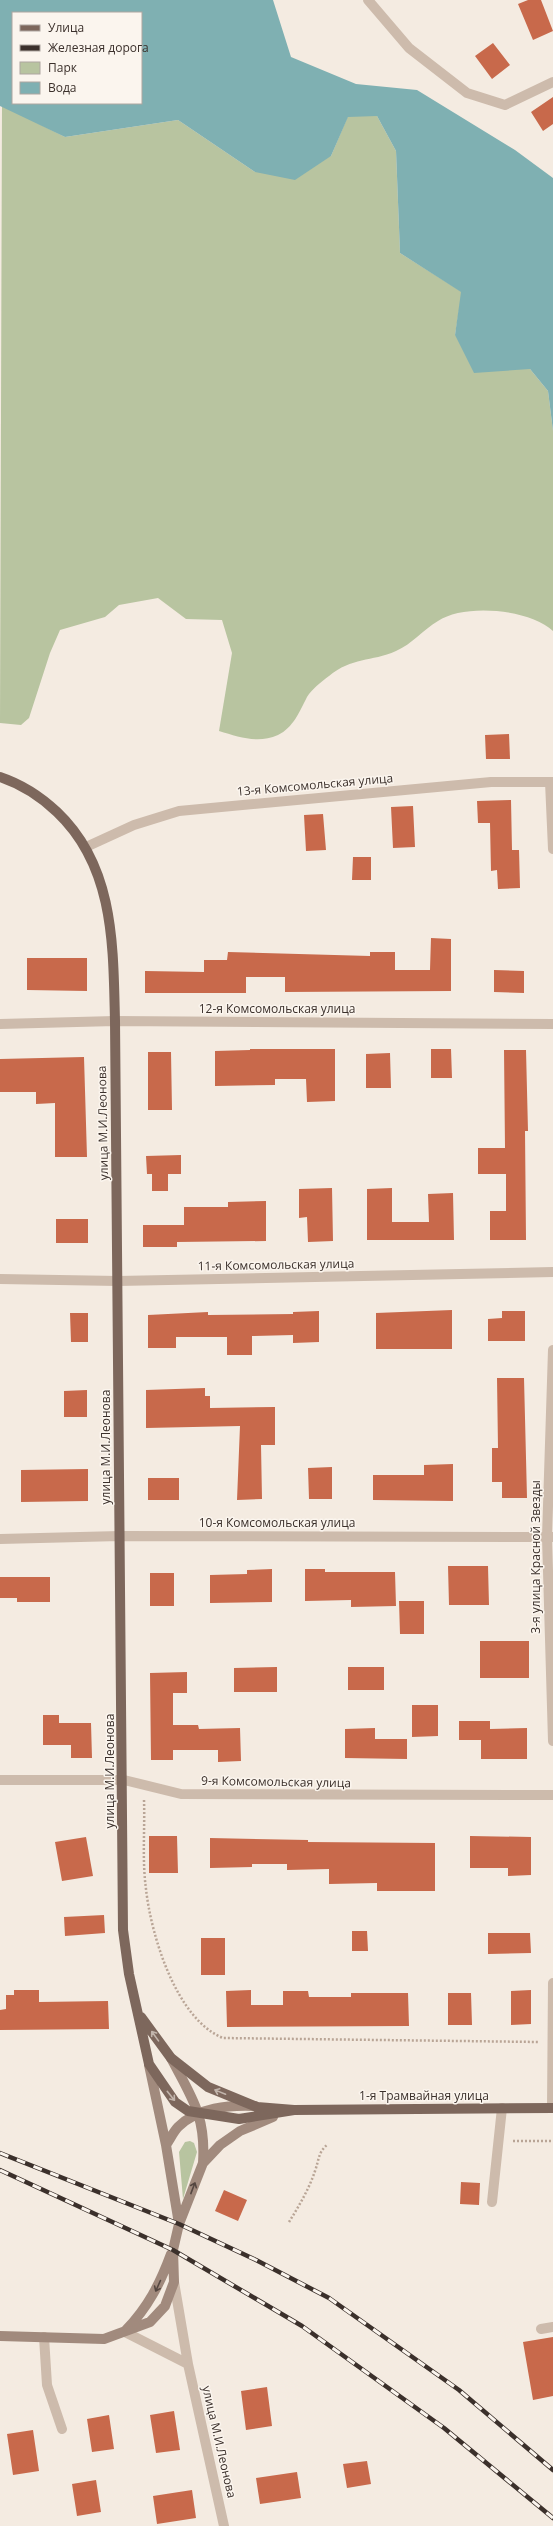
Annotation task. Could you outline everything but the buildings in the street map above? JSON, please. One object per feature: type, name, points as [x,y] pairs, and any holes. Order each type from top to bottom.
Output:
[{"type":"main road","points":[[0,777],[12,781],[43,798],[68,823],[86,847]]},
{"type":"main road","name":"улица М.И.Леонова","points":[[86,847],[101,880],[110,921],[115,1021],[124,1780],[124,1930],[129,1974],[149,2064]]},
{"type":"main road","points":[[138,2013],[171,2058],[199,2113],[205,2139],[203,2163],[179,2224]]},
{"type":"main road","points":[[171,2058],[208,2087],[256,2107]]},
{"type":"main road","points":[[149,2064],[175,2102],[188,2111],[239,2119],[294,2110]]},
{"type":"main road","points":[[149,2064],[166,2145],[179,2224]]},
{"type":"main road","points":[[166,2145],[179,2126],[199,2113],[232,2106],[294,2110]]},
{"type":"main road","name":"1-я Трамвайная улица","points":[[294,2110],[552,2108]]},
{"type":"main road","points":[[203,2163],[220,2145],[240,2132],[261,2120],[294,2110]]},
{"type":"main road","name":"улица М.И.Леонова","points":[[174,2282],[173,2250],[179,2224]]},
{"type":"main road","points":[[125,2332],[142,2313],[155,2294],[173,2250]]},
{"type":"main road","points":[[0,2336],[104,2339],[150,2322],[165,2306],[174,2282]]},
{"type":"street","points":[[368,0],[409,48],[466,93],[505,105],[553,82]]},
{"type":"street","name":"13-я Комсомольская улица","points":[[86,847],[134,825],[179,811],[491,782],[552,782]]},
{"type":"street","points":[[552,782],[553,849]]},
{"type":"street","name":"12-я Комсомольская улица","points":[[0,1024],[115,1021],[553,1024]]},
{"type":"street","name":"11-я Комсомольская улица","points":[[0,1279],[118,1281],[553,1272]]},
{"type":"street","name":"3-я улица Красной Звезды","points":[[553,1350],[550,1537],[553,1741]]},
{"type":"street","name":"10-я Комсомольская улица","points":[[0,1539],[120,1536],[550,1537]]},
{"type":"street","name":"9-я Комсомольская улица","points":[[0,1780],[124,1780],[189,1794],[553,1795]]},
{"type":"street","points":[[552,2108],[553,1983]]},
{"type":"street","points":[[492,2202],[502,2108]]},
{"type":"street","name":"улица М.И.Леонова","points":[[174,2282],[188,2364],[224,2526]]},
{"type":"street","points":[[541,2329],[553,2327]]},
{"type":"street","points":[[125,2332],[188,2364]]},
{"type":"street","points":[[44,2337],[47,2385],[62,2429]]},
{"type":"path","points":[[144,1785],[146,1889],[159,1950],[190,2013],[213,2034],[223,2038],[552,2042]]},
{"type":"path","points":[[499,2141],[553,2141]]},
{"type":"path","points":[[289,2222],[301,2204],[316,2171],[319,2153],[328,2144]]},
{"type":"green space","points":[[2,105],[65,137],[178,120],[255,172],[331,156],[348,116],[377,116],[396,151],[400,253],[462,292],[455,335],[530,369],[548,391],[553,431],[553,631],[543,624],[513,613],[480,610],[449,615],[438,621],[407,645],[396,651],[354,663],[337,670],[311,691],[296,719],[283,732],[271,738],[248,739],[219,731],[232,653],[222,620],[186,619],[158,598],[119,605],[105,617],[60,630],[50,653],[29,718],[21,725],[0,723]]},
{"type":"green space","points":[[190,2141],[194,2143],[197,2152],[183,2199],[179,2152],[185,2142]]},
{"type":"water","points":[[0,0],[273,0],[291,57],[356,84],[417,90],[515,150],[553,178],[553,431],[548,391],[530,369],[474,373],[455,335],[461,292],[400,253],[396,151],[377,116],[348,117],[331,156],[295,180],[255,172],[178,120],[65,137],[0,106]]},
{"type":"railway","points":[[0,2153],[179,2224],[256,2260],[329,2298],[459,2390],[553,2470]]},
{"type":"railway","points":[[0,2170],[173,2250],[302,2326],[444,2428],[553,2518]]}]
